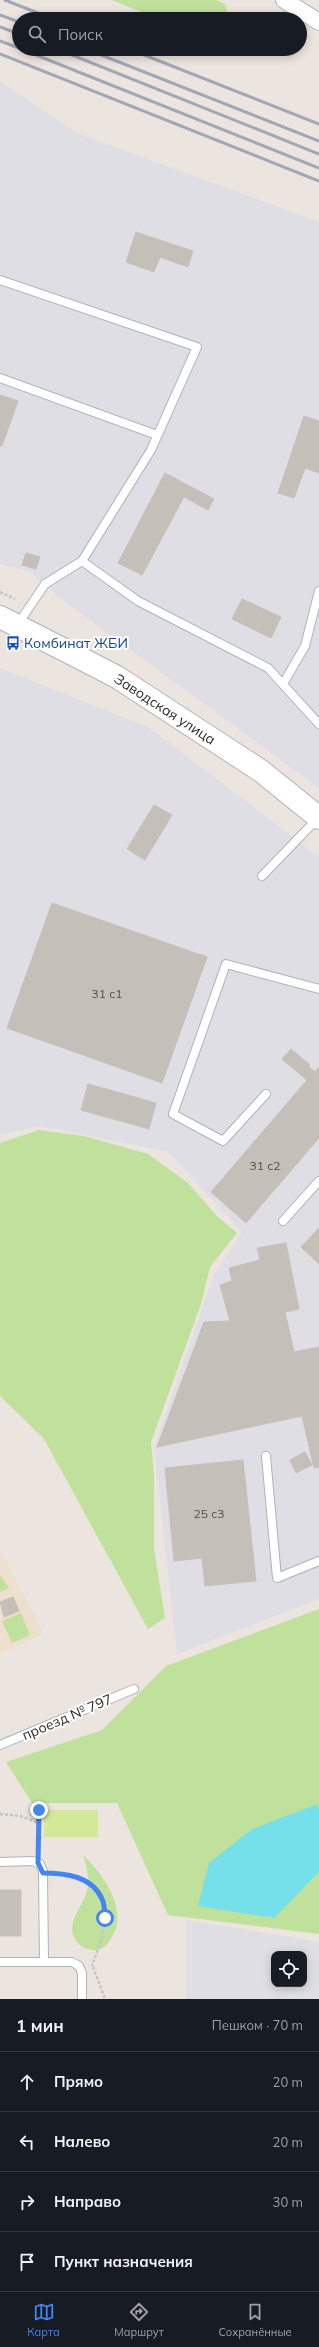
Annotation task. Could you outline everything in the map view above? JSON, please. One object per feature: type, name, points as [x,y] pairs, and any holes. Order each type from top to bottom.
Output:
[{"type":"street","points":[[284,0],[303,12]]},
{"type":"street","points":[[307,14],[319,22]]},
{"type":"street","name":"Заводская улица","points":[[8,621],[117,676],[261,771],[319,818]]},
{"type":"lane","points":[[0,280],[197,347],[150,450],[82,561],[45,584],[8,621]]},
{"type":"lane","points":[[0,378],[157,435]]},
{"type":"lane","points":[[82,561],[138,601],[268,668],[319,724]]},
{"type":"lane","points":[[283,684],[305,646],[319,591]]},
{"type":"lane","points":[[262,876],[319,818]]},
{"type":"lane","points":[[266,1094],[223,1141],[173,1114],[226,964],[319,989]]},
{"type":"lane","points":[[283,1221],[319,1181]]},
{"type":"lane","points":[[266,1456],[277,1578],[319,1561]]},
{"type":"lane","name":"проезд № 797","points":[[0,1745],[134,1688]]},
{"type":"lane","points":[[0,1862],[33,1861],[38,1863],[43,1873],[44,1962]]},
{"type":"lane","points":[[0,1962],[72,1962],[79,1966],[82,1973],[82,1999]]},
{"type":"path","points":[[0,592],[15,599]]},
{"type":"path","points":[[38,1863],[39,1810]]},
{"type":"path","points":[[0,1814],[20,1816],[39,1823]]},
{"type":"path","points":[[43,1873],[66,1873],[77,1877],[93,1887],[103,1900],[105,1918],[103,1937],[92,1966],[104,1999]]},
{"type":"path","points":[[79,1966],[92,1966]]},
{"type":"shaded area","points":[[0,81],[77,133],[319,222],[319,788],[65,602],[30,572],[0,564]]},
{"type":"shaded area","points":[[0,668],[148,727],[319,857],[319,1599],[177,1654],[154,1448],[213,1276],[242,1232],[168,1152],[41,1126],[0,1135]]},
{"type":"shaded area","points":[[0,1550],[43,1634],[0,1653]]},
{"type":"shaded area","points":[[186,1920],[319,1942],[319,1999],[186,1999]]},
{"type":"green space","points":[[112,0],[216,0],[225,4],[228,12],[142,12]]},
{"type":"green space","points":[[39,1130],[84,1136],[148,1154],[188,1183],[217,1216],[237,1233],[210,1267],[201,1304],[151,1442],[154,1476],[154,1549],[165,1618],[148,1629],[44,1439],[0,1396],[0,1143]]},
{"type":"green space","points":[[0,1575],[9,1588],[0,1592]]},
{"type":"green space","points":[[319,1609],[319,1934],[168,1915],[117,1803],[32,1803],[6,1762],[102,1730],[166,1666]]},
{"type":"green space","points":[[21,1613],[30,1635],[12,1643],[2,1621]]},
{"type":"green space","points":[[44,1810],[98,1810],[98,1837],[44,1837]]},
{"type":"green space","points":[[83,1855],[105,1881],[115,1903],[117,1914],[117,1925],[113,1935],[105,1946],[98,1950],[89,1950],[81,1946],[72,1933],[74,1919],[88,1886],[88,1873]]},
{"type":"water","points":[[317,1804],[319,1810],[319,1872],[274,1918],[198,1906],[209,1863],[252,1829]]},
{"type":"building","points":[[136,232],[193,251],[188,267],[160,257],[154,272],[126,262]]},
{"type":"building","points":[[0,395],[18,401],[2,446],[0,446]]},
{"type":"building","points":[[304,416],[319,421],[319,473],[305,468],[294,498],[278,493]]},
{"type":"building","points":[[165,473],[214,499],[208,510],[184,497],[142,575],[118,563]]},
{"type":"building","points":[[26,553],[40,557],[36,569],[22,565]]},
{"type":"building","points":[[242,599],[281,617],[271,638],[232,619]]},
{"type":"building","points":[[154,805],[172,815],[145,860],[127,849]]},
{"type":"building","points":[[52,903],[207,957],[162,1083],[7,1028]]},
{"type":"building","points":[[291,1049],[310,1065],[308,1066],[315,1072],[319,1067],[319,1138],[246,1223],[211,1192],[307,1080],[282,1059]]},
{"type":"building","points":[[88,1084],[156,1103],[149,1129],[81,1110]]},
{"type":"building","points":[[319,1228],[319,1264],[301,1247]]},
{"type":"building","points":[[286,1243],[299,1309],[285,1312],[294,1352],[319,1347],[319,1467],[314,1468],[302,1416],[157,1447],[204,1322],[230,1321],[220,1285],[232,1281],[229,1268],[260,1260],[257,1248]]},
{"type":"building","points":[[305,1452],[312,1465],[296,1473],[290,1460]]},
{"type":"building","points":[[243,1460],[256,1581],[205,1586],[202,1558],[174,1561],[165,1468]]},
{"type":"building","points":[[13,1597],[19,1611],[4,1617],[0,1602]]},
{"type":"building","points":[[0,1890],[21,1890],[21,1936],[0,1936]]},
{"type":"railway","points":[[5,0],[35,12]]},
{"type":"railway","points":[[0,15],[12,19]]},
{"type":"railway","points":[[0,27],[12,31]]},
{"type":"railway","points":[[0,41],[12,45]]},
{"type":"railway","points":[[0,54],[319,181]]},
{"type":"railway","points":[[39,56],[319,168]]},
{"type":"railway","points":[[74,56],[319,154]]},
{"type":"railway","points":[[104,56],[319,141]]},
{"type":"railway","points":[[147,56],[319,124]]},
{"type":"place","name":"Комбинат ЖБИ","points":[[13,643]]},
{"type":"route","points":[[39,1810],[38,1863],[40,1864],[43,1873],[66,1873],[77,1877],[93,1887],[103,1900],[105,1918]]}]
